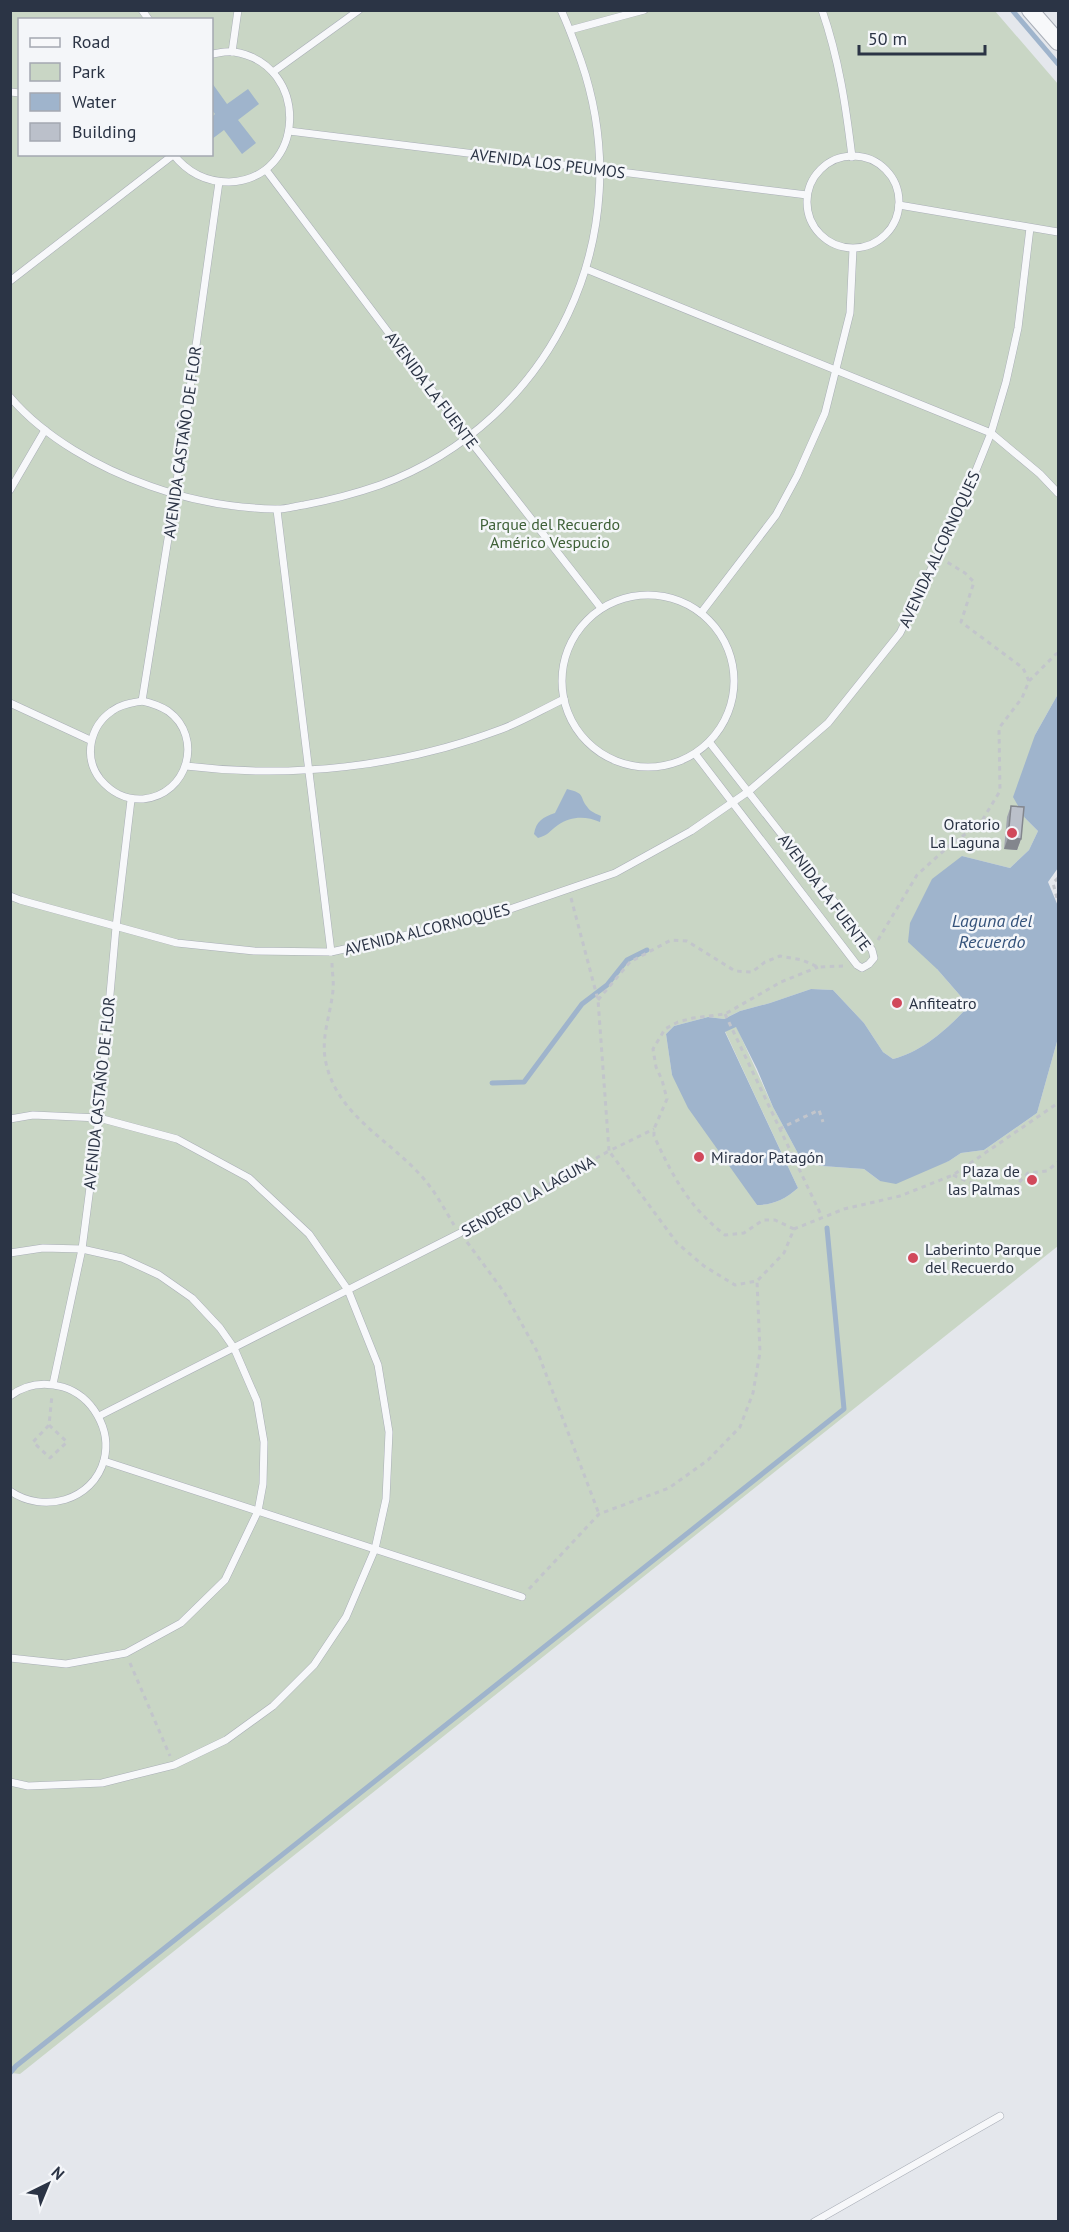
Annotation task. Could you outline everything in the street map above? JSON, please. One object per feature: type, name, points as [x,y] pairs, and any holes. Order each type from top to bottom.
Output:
[{"type":"street","points":[[1030,10],[1059,42]]},
{"type":"lane","points":[[232,52],[238,10]]},
{"type":"lane","points":[[273,72],[359,10]]},
{"type":"lane","points":[[10,397],[45,430],[91,460],[135,481],[175,495],[230,505],[277,510],[348,497],[411,473],[468,438],[508,401],[542,359],[569,311],[586,269],[595,226],[601,169],[594,103],[561,10]]},
{"type":"lane","points":[[570,30],[644,10]]},
{"type":"lane","points":[[822,10],[833,42],[852,157]]},
{"type":"lane","points":[[174,156],[183,166],[200,177],[219,182],[237,181],[266,170],[282,150],[289,131],[290,110],[285,90],[273,72],[260,62],[232,52],[213,54]]},
{"type":"lane","name":"AVENIDA LOS PEUMOS","points":[[289,131],[807,195]]},
{"type":"lane","points":[[10,281],[172,156]]},
{"type":"lane","points":[[852,157],[862,157],[876,162],[887,171],[895,183],[899,205],[893,225],[883,237],[870,245],[853,249],[827,240],[817,230],[810,217],[807,195],[814,177],[823,167],[834,160],[852,157]]},
{"type":"lane","name":"AVENIDA LA FUENTE","points":[[266,170],[468,438],[601,608]]},
{"type":"lane","name":"AVENIDA CASTAÑO DE FLOR","points":[[142,701],[175,495],[219,182]]},
{"type":"lane","points":[[899,205],[1059,232]]},
{"type":"lane","name":"AVENIDA ALCORNOQUES","points":[[10,896],[177,943],[254,951],[331,952],[484,918],[615,873],[691,831],[749,791],[828,723],[900,633],[960,510],[991,433],[1006,382],[1018,328],[1030,228]]},
{"type":"lane","points":[[701,613],[776,515],[797,476],[825,413],[850,313],[853,249]]},
{"type":"lane","points":[[586,269],[991,433],[1059,493]]},
{"type":"lane","points":[[10,490],[45,430]]},
{"type":"lane","points":[[277,510],[331,952]]},
{"type":"lane","points":[[652,594],[678,600],[701,613],[719,632],[731,655],[735,681],[731,706],[720,730],[696,756],[676,763],[647,768],[618,762],[592,747],[571,725],[564,699],[562,673],[568,648],[582,625],[601,608],[625,597],[652,594]]},
{"type":"lane","points":[[186,766],[229,771],[309,771],[384,760],[445,748],[503,729],[564,699]]},
{"type":"lane","points":[[142,701],[167,711],[179,722],[186,735],[188,749],[186,766],[179,780],[168,791],[153,798],[131,800],[108,788],[98,776],[92,761],[90,740],[101,720],[112,711],[124,704],[142,701]]},
{"type":"lane","points":[[10,703],[90,740]]},
{"type":"lane","name":"AVENIDA LA FUENTE","points":[[696,756],[857,965],[862,968],[870,964],[874,958],[872,950],[710,743]]},
{"type":"lane","name":"AVENIDA CASTAÑO DE FLOR","points":[[53,1384],[82,1249],[99,1118],[116,927],[131,800]]},
{"type":"lane","points":[[10,1119],[33,1115],[99,1118],[177,1139],[249,1178],[309,1234],[348,1290],[378,1365],[389,1432],[386,1499],[375,1549],[346,1617],[314,1665],[273,1706],[226,1740],[174,1765],[102,1783],[28,1785],[10,1782]]},
{"type":"lane","name":"SENDERO LA LAGUNA","points":[[99,1416],[460,1233]]},
{"type":"lane","points":[[10,1252],[44,1248],[82,1249],[122,1258],[159,1275],[192,1298],[220,1328],[234,1348],[257,1401],[264,1442],[263,1484],[258,1511],[225,1580],[181,1623],[126,1653],[66,1664],[10,1658]]},
{"type":"lane","points":[[10,1396],[18,1390],[35,1384],[53,1384],[72,1390],[87,1401],[99,1416],[104,1432],[104,1461],[92,1482],[77,1495],[58,1502],[39,1503],[20,1498],[10,1491]]},
{"type":"lane","points":[[104,1461],[522,1597]]},
{"type":"lane","points":[[814,2222],[1000,2116]]},
{"type":"path","points":[[937,556],[965,573],[974,582],[961,622],[1023,669],[1029,681]]},
{"type":"path","points":[[872,950],[917,875],[951,844],[980,824],[1000,791],[999,728],[1022,698],[1029,681],[1059,653]]},
{"type":"path","points":[[1059,878],[1053,883],[1059,902]]},
{"type":"path","points":[[568,889],[597,999],[609,1151],[654,1129]]},
{"type":"path","points":[[597,999],[630,962],[671,940],[687,941],[735,971],[752,972],[765,962],[780,956],[802,960],[818,967]]},
{"type":"path","points":[[331,952],[333,990],[325,1037],[325,1060],[331,1081],[355,1118],[423,1178],[504,1293],[538,1353],[598,1514]]},
{"type":"path","points":[[794,1229],[775,1220],[763,1220],[744,1233],[725,1234],[705,1219],[683,1193],[654,1136],[654,1129],[667,1099],[653,1049],[664,1029],[678,1022],[725,1014],[781,982],[818,967],[857,965]]},
{"type":"path","points":[[725,1014],[822,1217]]},
{"type":"path","points":[[1054,1106],[1059,1098]]},
{"type":"path","points":[[522,1597],[598,1514],[669,1488],[708,1460],[740,1427],[753,1393],[760,1352],[758,1281],[784,1253],[794,1229],[844,1209],[900,1196],[953,1175],[1059,1103]]},
{"type":"path","points":[[779,1129],[819,1110],[823,1122]]},
{"type":"path","name":"SENDERO LA LAGUNA","points":[[460,1233],[609,1151],[676,1243],[704,1266],[735,1285],[758,1281]]},
{"type":"path","points":[[953,1175],[969,1183],[990,1189],[1012,1190],[1029,1173],[1047,1171],[1059,1162]]},
{"type":"path","points":[[49,1425],[67,1442],[50,1458],[33,1442],[49,1425],[53,1384]]},
{"type":"path","points":[[126,1653],[174,1765]]},
{"type":"green space","name":"Parque del Recuerdo Américo Vespucio","points":[[11,11],[995,11],[1058,84],[1058,694],[1035,735],[1025,818],[1038,831],[1029,850],[1010,868],[962,856],[937,969],[964,1000],[965,1010],[941,1033],[923,1046],[893,1059],[883,1052],[864,1023],[833,990],[811,989],[740,1011],[724,1019],[708,1017],[674,1026],[666,1034],[672,1075],[757,1205],[779,1201],[798,1188],[725,1031],[736,1026],[773,1107],[802,1161],[822,1166],[864,1169],[880,1181],[949,1161],[961,1153],[984,1150],[1037,1113],[1058,1038],[1058,1246],[20,2074],[11,2073]]},
{"type":"water","points":[[213,84],[227,104],[248,89],[259,104],[238,120],[256,143],[242,154],[224,130],[213,138],[213,116],[215,114],[213,111]]},
{"type":"water","name":"Laguna del Recuerdo","points":[[1058,694],[1058,868],[1048,882],[1058,906],[1058,1038],[1037,1113],[984,1150],[961,1153],[949,1161],[896,1184],[880,1181],[864,1169],[822,1166],[802,1161],[773,1107],[736,1027],[725,1032],[798,1188],[779,1201],[757,1205],[688,1108],[672,1075],[666,1034],[674,1026],[708,1017],[724,1019],[740,1011],[811,989],[833,990],[864,1023],[883,1052],[893,1059],[923,1046],[941,1033],[965,1010],[964,1000],[937,969],[908,942],[910,923],[932,879],[962,856],[1010,868],[1029,850],[1038,831],[1025,818],[1013,797],[1035,735]]},
{"type":"water","points":[[567,789],[580,794],[589,809],[601,816],[600,822],[584,818],[573,819],[563,822],[538,838],[534,834],[536,826],[544,818],[555,813]]},
{"type":"building","points":[[1011,806],[1024,807],[1021,839],[1008,838]]},
{"type":"waterway","points":[[1012,10],[1058,64]]},
{"type":"waterway","points":[[492,1083],[524,1082],[582,1004],[607,985],[627,960],[647,950]]},
{"type":"waterway","points":[[10,2073],[844,1409],[827,1228]]},
{"type":"place","name":"Oratorio La Laguna","points":[[1012,833]]},
{"type":"place","name":"Anfiteatro","points":[[897,1003]]},
{"type":"place","name":"Mirador Patagón","points":[[699,1157]]},
{"type":"place","name":"Plaza de las Palmas","points":[[1032,1180]]},
{"type":"place","name":"Laberinto Parque del Recuerdo","points":[[913,1258]]}]
